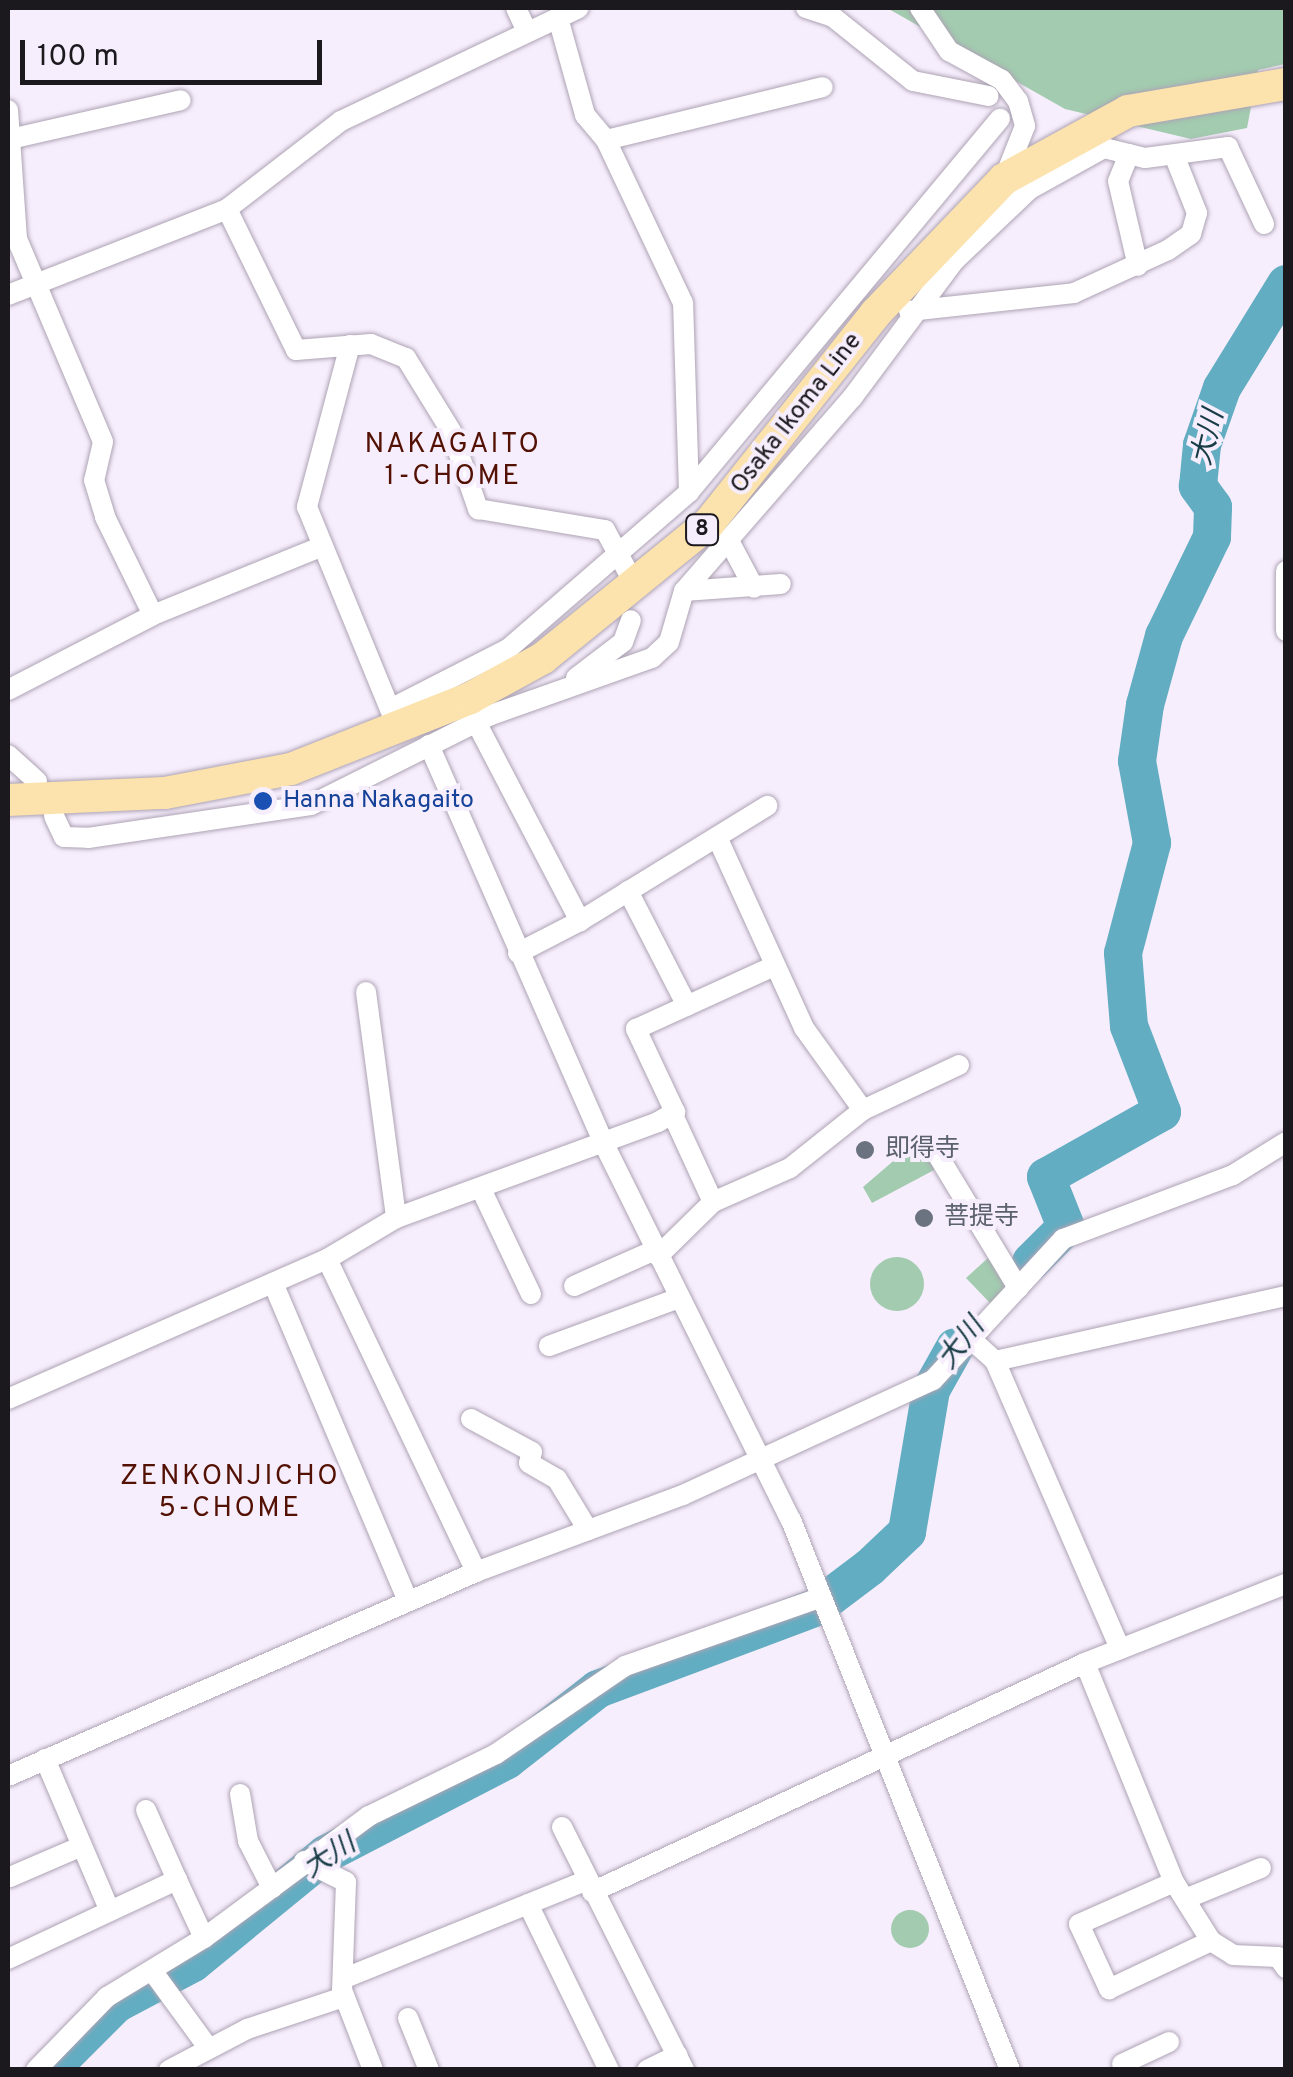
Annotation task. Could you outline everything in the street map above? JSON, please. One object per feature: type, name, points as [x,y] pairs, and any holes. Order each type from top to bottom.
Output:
[{"type":"main road","name":"Osaka Ikoma Line","points":[[8,800],[182,790],[366,756],[393,719],[543,658],[646,582],[709,523],[897,287],[1004,179],[1128,112],[1286,84]]},
{"type":"street","points":[[516,8],[526,29]]},
{"type":"street","points":[[8,296],[227,209],[341,122],[448,77],[526,29],[579,8]]},
{"type":"street","points":[[806,8],[834,17],[913,81],[989,96]]},
{"type":"street","points":[[920,8],[949,50],[1002,80],[1018,102],[1025,126],[1004,179]]},
{"type":"street","points":[[558,18],[586,115],[606,140],[682,303],[690,492]]},
{"type":"street","points":[[606,140],[823,88]]},
{"type":"street","points":[[10,139],[181,100]]},
{"type":"street","points":[[8,110],[17,239],[103,442],[94,480],[105,517],[153,615]]},
{"type":"street","points":[[350,345],[307,507],[318,548],[393,719],[508,649],[623,562],[690,492],[850,291],[1000,119]]},
{"type":"street","points":[[559,687],[652,658],[669,642],[684,591],[908,311],[1030,189],[1104,148],[1129,154],[1174,155],[1228,146],[1264,224]]},
{"type":"street","points":[[1129,154],[1118,180],[1138,266]]},
{"type":"street","points":[[908,311],[1074,294],[1138,266],[1191,234],[1197,213],[1174,155]]},
{"type":"street","points":[[227,209],[296,350],[350,345],[406,358],[451,432],[478,509],[604,530],[623,562]]},
{"type":"street","points":[[850,291],[872,298]]},
{"type":"street","points":[[728,539],[754,588]]},
{"type":"street","points":[[8,690],[153,615],[318,548]]},
{"type":"street","points":[[1286,571],[1286,631]]},
{"type":"street","points":[[684,591],[781,584]]},
{"type":"street","points":[[54,816],[64,838],[190,828],[311,806],[366,756],[429,745],[602,664],[630,620]]},
{"type":"street","points":[[476,722],[580,920]]},
{"type":"street","points":[[429,745],[603,1142],[762,1460],[880,1761],[1010,2070]]},
{"type":"street","points":[[8,755],[37,781]]},
{"type":"street","points":[[518,953],[580,920],[767,806]]},
{"type":"street","points":[[716,837],[804,1028],[863,1110]]},
{"type":"street","points":[[628,891],[648,915],[687,1006]]},
{"type":"street","points":[[714,1202],[636,1029],[774,966]]},
{"type":"street","points":[[366,992],[396,1218]]},
{"type":"street","points":[[574,1286],[657,1253],[714,1202],[790,1168],[863,1110],[958,1065]]},
{"type":"street","points":[[8,1399],[328,1260],[396,1218],[482,1191],[672,1113]]},
{"type":"street","points":[[8,1776],[476,1572],[762,1460],[933,1380],[1063,1239],[1233,1174],[1286,1142]]},
{"type":"street","points":[[937,1154],[1018,1288]]},
{"type":"street","points":[[482,1191],[532,1294]]},
{"type":"street","points":[[328,1260],[476,1572]]},
{"type":"street","points":[[274,1283],[408,1601]]},
{"type":"street","points":[[995,1361],[1286,1296]]},
{"type":"street","points":[[550,1346],[678,1298]]},
{"type":"street","points":[[973,1341],[995,1361],[1120,1649]]},
{"type":"street","points":[[471,1420],[532,1452],[529,1463],[557,1478],[588,1530]]},
{"type":"street","points":[[169,2070],[206,2057],[528,1904],[589,1886],[880,1761],[1086,1663],[1286,1584]]},
{"type":"street","points":[[36,2070],[107,1997],[204,1938],[304,1860],[369,1816],[496,1754],[625,1666],[821,1603]]},
{"type":"street","points":[[1086,1663],[1179,1891],[1212,1941],[1233,1955],[1278,1957],[1286,1968]]},
{"type":"street","points":[[45,1759],[109,1909]]},
{"type":"street","points":[[240,1794],[248,1841],[272,1888]]},
{"type":"street","points":[[146,1810],[204,1938]]},
{"type":"street","points":[[562,1827],[681,2062],[648,2070]]},
{"type":"street","points":[[10,1877],[82,1846]]},
{"type":"street","points":[[304,1860],[346,1882],[345,1988],[373,2070]]},
{"type":"street","points":[[1212,1941],[1109,1988],[1079,1924],[1261,1868]]},
{"type":"street","points":[[8,1958],[177,1880]]},
{"type":"street","points":[[528,1904],[610,2070]]},
{"type":"street","points":[[153,1972],[206,2057]]},
{"type":"street","points":[[408,2018],[429,2070]]},
{"type":"street","points":[[1122,2064],[1148,2062],[1169,2042]]},
{"type":"green space","points":[[887,8],[1285,8],[1285,64],[1258,70],[1247,128],[1191,139],[1065,109]]},
{"type":"green space","points":[[919,1139],[936,1169],[872,1203],[863,1187]]},
{"type":"green space","points":[[897,1257],[916,1265],[924,1284],[916,1303],[897,1311],[878,1303],[870,1284],[878,1265]]},
{"type":"green space","points":[[988,1258],[1011,1284],[990,1303],[966,1278]]},
{"type":"green space","points":[[910,1910],[924,1915],[929,1929],[924,1943],[910,1948],[896,1943],[891,1929],[896,1915]]},
{"type":"waterway","name":"大川","points":[[1031,1262],[1066,1227],[1046,1177],[1162,1112],[1129,1026],[1123,953],[1152,843],[1137,761],[1145,705],[1164,636],[1212,537],[1213,507],[1198,486],[1202,445],[1222,388],[1286,284]]},
{"type":"waterway","name":"大川","points":[[50,2070],[116,2004],[193,1963],[326,1854],[507,1760],[598,1689],[817,1607],[870,1567],[907,1532],[931,1390],[955,1347]]},
{"type":"place","name":"Hanna Nakagaito","points":[[263,801]]},
{"type":"place","name":"即得寺","points":[[865,1150]]},
{"type":"place","name":"菩提寺","points":[[924,1218]]},
{"type":"district","name":"NAKAGAITO 1-CHOME","points":[[453,461]]},
{"type":"district","name":"ZENKONJICHO 5-CHOME","points":[[230,1493]]}]
